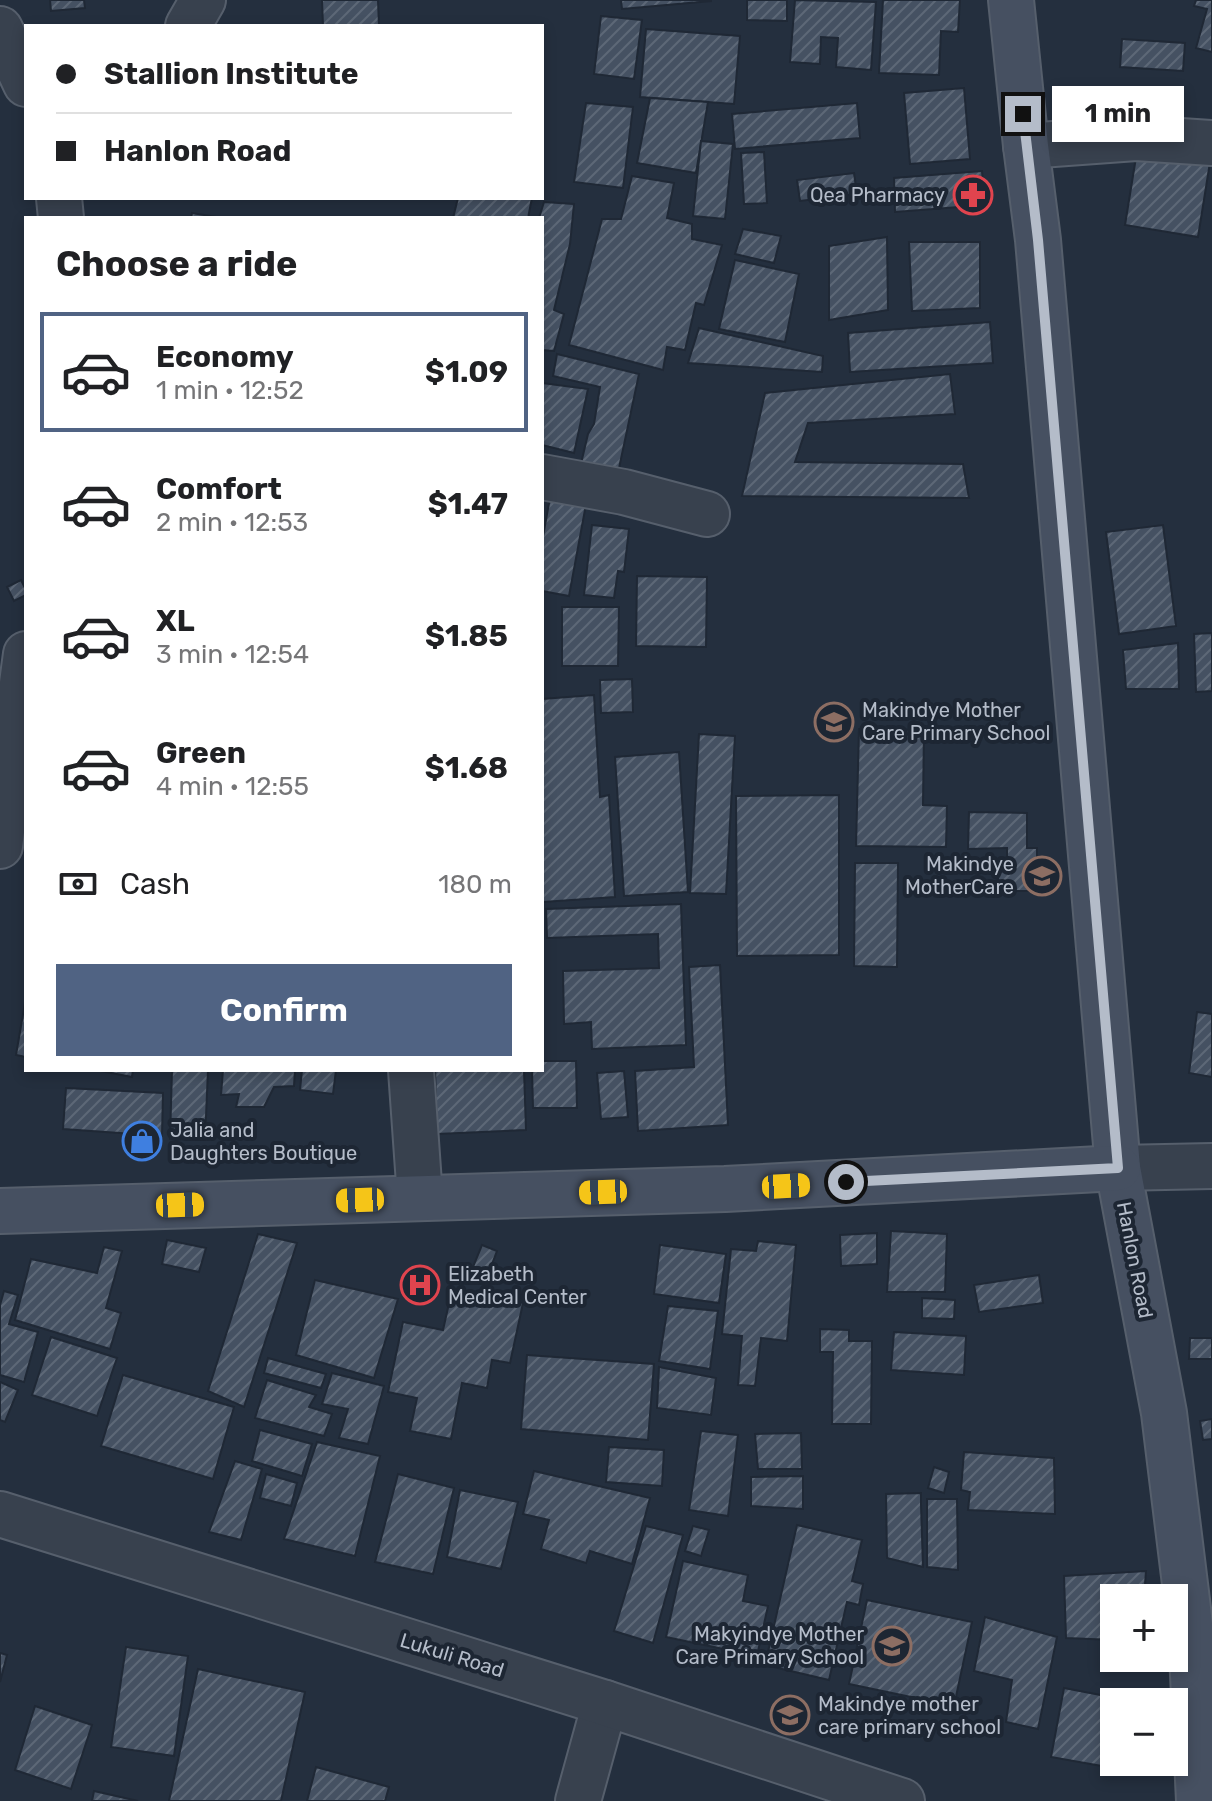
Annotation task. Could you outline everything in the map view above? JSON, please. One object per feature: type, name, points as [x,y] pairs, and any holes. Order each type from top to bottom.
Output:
[{"type":"main road","name":"Hanlon Road","points":[[1011,0],[1038,240],[1118,1168],[1164,1413],[1191,1633],[1199,1801]]},
{"type":"main road","points":[[0,1211],[725,1189],[1118,1168]]},
{"type":"street","points":[[189,24],[203,0]]},
{"type":"street","points":[[0,29],[24,80]]},
{"type":"street","points":[[1026,146],[1136,138],[1212,143]]},
{"type":"street","points":[[544,477],[624,492],[707,514]]},
{"type":"street","points":[[0,846],[24,669]]},
{"type":"street","points":[[411,1072],[420,1198]]},
{"type":"street","points":[[1118,1168],[1212,1166]]},
{"type":"street","name":"Lukuli Road","points":[[0,1514],[605,1703],[902,1801]]},
{"type":"street","points":[[578,1801],[605,1703]]},
{"type":"building","points":[[50,0],[84,0],[85,8],[51,11]]},
{"type":"building","points":[[322,0],[378,0],[379,24],[323,24]]},
{"type":"building","points":[[621,0],[711,0],[711,1],[622,9]]},
{"type":"building","points":[[747,0],[787,0],[787,21],[747,20]]},
{"type":"building","points":[[795,0],[876,2],[871,70],[836,67],[838,38],[821,37],[820,64],[790,62]]},
{"type":"building","points":[[883,0],[960,0],[958,32],[941,31],[939,75],[879,73]]},
{"type":"building","points":[[1196,0],[1212,0],[1212,52],[1196,48],[1207,9],[1194,6]]},
{"type":"building","points":[[601,16],[642,20],[634,79],[594,74]]},
{"type":"building","points":[[646,29],[740,36],[734,104],[640,97]]},
{"type":"building","points":[[1122,39],[1185,43],[1183,71],[1120,67]]},
{"type":"building","points":[[964,88],[970,159],[910,164],[904,93]]},
{"type":"building","points":[[1138,92],[1163,97],[1158,125],[1133,120]]},
{"type":"building","points":[[650,98],[708,102],[696,173],[637,163]]},
{"type":"building","points":[[586,103],[633,107],[623,188],[574,182]]},
{"type":"building","points":[[857,103],[860,138],[735,149],[732,114]]},
{"type":"building","points":[[701,141],[733,144],[725,219],[693,216]]},
{"type":"building","points":[[1138,145],[1211,156],[1198,237],[1125,225]]},
{"type":"building","points":[[764,152],[767,203],[744,204],[741,153]]},
{"type":"building","points":[[982,171],[985,205],[895,212],[894,178]]},
{"type":"building","points":[[854,173],[857,194],[800,201],[797,180]]},
{"type":"building","points":[[632,176],[674,183],[667,218],[692,224],[692,239],[722,245],[704,305],[696,303],[685,350],[667,347],[663,370],[569,345],[602,219],[621,219]]},
{"type":"building","points":[[458,200],[532,200],[528,216],[454,216]]},
{"type":"building","points":[[544,202],[574,204],[570,244],[554,310],[564,314],[554,351],[544,350],[544,216],[540,216]]},
{"type":"building","points":[[743,229],[781,236],[774,263],[735,254]]},
{"type":"building","points":[[887,237],[888,310],[829,320],[829,246]]},
{"type":"building","points":[[909,242],[980,242],[980,308],[912,311]]},
{"type":"building","points":[[735,260],[799,274],[785,342],[719,329]]},
{"type":"building","points":[[990,322],[993,363],[850,372],[848,333]]},
{"type":"building","points":[[699,328],[823,356],[822,372],[688,363]]},
{"type":"building","points":[[557,354],[639,374],[618,473],[579,472],[588,434],[594,424],[600,387],[553,376]]},
{"type":"building","points":[[950,374],[955,414],[808,423],[795,462],[963,464],[969,498],[742,496],[765,393]]},
{"type":"building","points":[[544,383],[588,389],[574,453],[544,446]]},
{"type":"building","points":[[551,492],[587,499],[569,596],[544,591],[544,531]]},
{"type":"building","points":[[592,525],[629,529],[624,572],[618,571],[614,598],[584,595]]},
{"type":"building","points":[[1163,525],[1176,626],[1119,634],[1106,532]]},
{"type":"building","points":[[637,576],[707,577],[706,647],[636,646]]},
{"type":"building","points":[[21,580],[24,596],[14,601],[7,587]]},
{"type":"building","points":[[562,607],[619,607],[618,666],[562,666]]},
{"type":"building","points":[[1212,633],[1212,691],[1196,692],[1194,634]]},
{"type":"building","points":[[1178,643],[1179,689],[1126,689],[1123,650]]},
{"type":"building","points":[[632,679],[633,712],[601,713],[600,680]]},
{"type":"building","points":[[594,695],[600,797],[609,795],[615,897],[544,902],[544,699]]},
{"type":"building","points":[[859,729],[924,730],[923,805],[947,806],[946,847],[856,846]]},
{"type":"building","points":[[699,734],[735,736],[726,894],[690,893]]},
{"type":"building","points":[[679,752],[688,892],[624,896],[615,757]]},
{"type":"building","points":[[839,795],[839,955],[737,956],[736,796]]},
{"type":"building","points":[[969,812],[1027,813],[1027,848],[1037,848],[1037,891],[998,891],[998,869],[1007,869],[1007,848],[968,849]]},
{"type":"building","points":[[855,863],[898,863],[897,967],[854,966]]},
{"type":"building","points":[[681,904],[686,1045],[592,1049],[591,1022],[564,1024],[563,971],[659,968],[658,934],[547,938],[546,909]]},
{"type":"building","points":[[720,965],[728,1125],[638,1131],[635,1071],[694,1067],[689,967]]},
{"type":"building","points":[[24,1009],[24,1057],[16,1055]]},
{"type":"building","points":[[1197,1012],[1212,1014],[1212,1077],[1189,1073]]},
{"type":"building","points":[[544,1061],[576,1061],[577,1108],[533,1108],[532,1072],[544,1072]]},
{"type":"building","points":[[624,1071],[628,1117],[601,1119],[597,1073]]},
{"type":"building","points":[[106,1072],[133,1072],[132,1077]]},
{"type":"building","points":[[172,1072],[208,1072],[205,1140],[170,1139]]},
{"type":"building","points":[[223,1072],[295,1072],[294,1086],[274,1087],[264,1107],[236,1107],[239,1094],[221,1095]]},
{"type":"building","points":[[302,1072],[336,1072],[333,1094],[300,1090]]},
{"type":"building","points":[[435,1072],[524,1072],[526,1130],[437,1134]]},
{"type":"building","points":[[66,1088],[163,1093],[162,1136],[63,1129]]},
{"type":"building","points":[[891,1231],[947,1234],[945,1292],[887,1292]]},
{"type":"building","points":[[877,1233],[877,1264],[841,1266],[840,1235]]},
{"type":"building","points":[[258,1234],[297,1243],[244,1407],[208,1391]]},
{"type":"building","points":[[167,1240],[206,1248],[199,1272],[162,1264]]},
{"type":"building","points":[[758,1241],[796,1245],[787,1341],[761,1338],[755,1386],[738,1385],[742,1336],[722,1334],[731,1249],[756,1251]]},
{"type":"building","points":[[482,1245],[497,1251],[484,1285],[468,1279]]},
{"type":"building","points":[[660,1245],[726,1254],[719,1303],[654,1294]]},
{"type":"building","points":[[104,1247],[122,1251],[106,1308],[121,1313],[110,1349],[15,1320],[31,1259],[97,1273]]},
{"type":"building","points":[[1039,1275],[1043,1303],[979,1312],[974,1285]]},
{"type":"building","points":[[315,1280],[398,1299],[374,1378],[296,1355]]},
{"type":"building","points":[[452,1290],[523,1303],[510,1363],[492,1360],[487,1388],[462,1383],[451,1439],[410,1431],[417,1398],[388,1392],[403,1322],[443,1330]]},
{"type":"building","points":[[4,1291],[18,1295],[9,1324],[38,1332],[24,1382],[0,1375],[0,1305]]},
{"type":"building","points":[[922,1298],[955,1300],[954,1319],[922,1318]]},
{"type":"building","points":[[668,1306],[718,1311],[710,1369],[659,1361]]},
{"type":"building","points":[[820,1329],[849,1330],[849,1341],[872,1341],[871,1424],[832,1424],[833,1352],[820,1352]]},
{"type":"building","points":[[894,1332],[966,1336],[964,1375],[891,1370]]},
{"type":"building","points":[[51,1337],[117,1358],[97,1416],[32,1395]]},
{"type":"building","points":[[1190,1338],[1212,1338],[1212,1359],[1189,1359]]},
{"type":"building","points":[[527,1355],[654,1364],[648,1440],[521,1429]]},
{"type":"building","points":[[268,1358],[326,1374],[321,1388],[264,1373]]},
{"type":"building","points":[[659,1367],[716,1378],[711,1415],[657,1408]]},
{"type":"building","points":[[332,1373],[384,1386],[368,1444],[339,1438],[348,1409],[322,1404]]},
{"type":"building","points":[[123,1375],[234,1407],[213,1479],[101,1446]]},
{"type":"building","points":[[267,1380],[316,1395],[309,1407],[332,1414],[324,1436],[255,1418]]},
{"type":"building","points":[[0,1382],[18,1390],[5,1422],[0,1420]]},
{"type":"building","points":[[1212,1419],[1212,1439],[1203,1440],[1200,1421]]},
{"type":"building","points":[[260,1430],[312,1444],[302,1476],[252,1461]]},
{"type":"building","points":[[701,1431],[738,1435],[728,1516],[689,1510]]},
{"type":"building","points":[[801,1433],[802,1469],[758,1469],[755,1434]]},
{"type":"building","points":[[317,1442],[380,1456],[355,1556],[284,1539]]},
{"type":"building","points":[[609,1447],[664,1450],[662,1486],[606,1482]]},
{"type":"building","points":[[964,1452],[1054,1458],[1055,1514],[968,1510],[970,1492],[961,1490]]},
{"type":"building","points":[[235,1461],[262,1469],[241,1540],[209,1532]]},
{"type":"building","points":[[934,1467],[949,1472],[944,1493],[928,1488]]},
{"type":"building","points":[[534,1471],[650,1498],[632,1564],[590,1551],[586,1563],[541,1549],[549,1520],[523,1514]]},
{"type":"building","points":[[266,1474],[297,1483],[291,1506],[260,1498]]},
{"type":"building","points":[[398,1474],[454,1488],[433,1574],[375,1562]]},
{"type":"building","points":[[803,1476],[803,1509],[751,1506],[751,1477]]},
{"type":"building","points":[[460,1490],[518,1502],[501,1569],[447,1557]]},
{"type":"building","points":[[921,1493],[923,1567],[887,1558],[886,1494]]},
{"type":"building","points":[[927,1499],[957,1499],[958,1570],[927,1567]]},
{"type":"building","points":[[797,1525],[862,1540],[852,1581],[863,1584],[859,1605],[847,1602],[829,1680],[765,1665]]},
{"type":"building","points":[[646,1526],[683,1535],[653,1643],[614,1631]]},
{"type":"building","points":[[693,1526],[709,1530],[701,1556],[685,1551]]},
{"type":"building","points":[[683,1561],[748,1575],[743,1601],[768,1606],[757,1656],[666,1637]]},
{"type":"building","points":[[1146,1571],[1145,1584],[1100,1584],[1100,1639],[1066,1638],[1064,1576]]},
{"type":"building","points":[[867,1600],[972,1622],[954,1706],[849,1684]]},
{"type":"building","points":[[985,1617],[1057,1637],[1038,1729],[1006,1722],[1012,1680],[974,1671]]},
{"type":"building","points":[[126,1647],[188,1656],[174,1756],[111,1747]]},
{"type":"building","points":[[0,1653],[7,1655],[0,1682]]},
{"type":"building","points":[[198,1669],[305,1692],[281,1801],[169,1801]]},
{"type":"building","points":[[1064,1688],[1100,1695],[1100,1766],[1051,1757]]},
{"type":"building","points":[[35,1706],[92,1725],[71,1789],[15,1770]]},
{"type":"building","points":[[316,1767],[389,1787],[385,1801],[307,1801]]},
{"type":"building","points":[[94,1791],[138,1801],[92,1801]]},
{"type":"place","name":"Qea Pharmacy","points":[[973,195]]},
{"type":"place","name":"Makindye Mother Care Primary School","points":[[834,722]]},
{"type":"place","name":"Makindye MotherCare","points":[[1042,876]]},
{"type":"place","name":"Jalia and Daughters Boutique","points":[[142,1141]]},
{"type":"place","name":"Elizabeth Medical Center","points":[[420,1285]]},
{"type":"place","name":"Makyindye Mother Care Primary School","points":[[892,1646]]},
{"type":"place","name":"Makindye mother care primary school","points":[[790,1715]]},
{"type":"route","points":[[846,1182],[1118,1168],[1038,240],[1023,114]]}]
